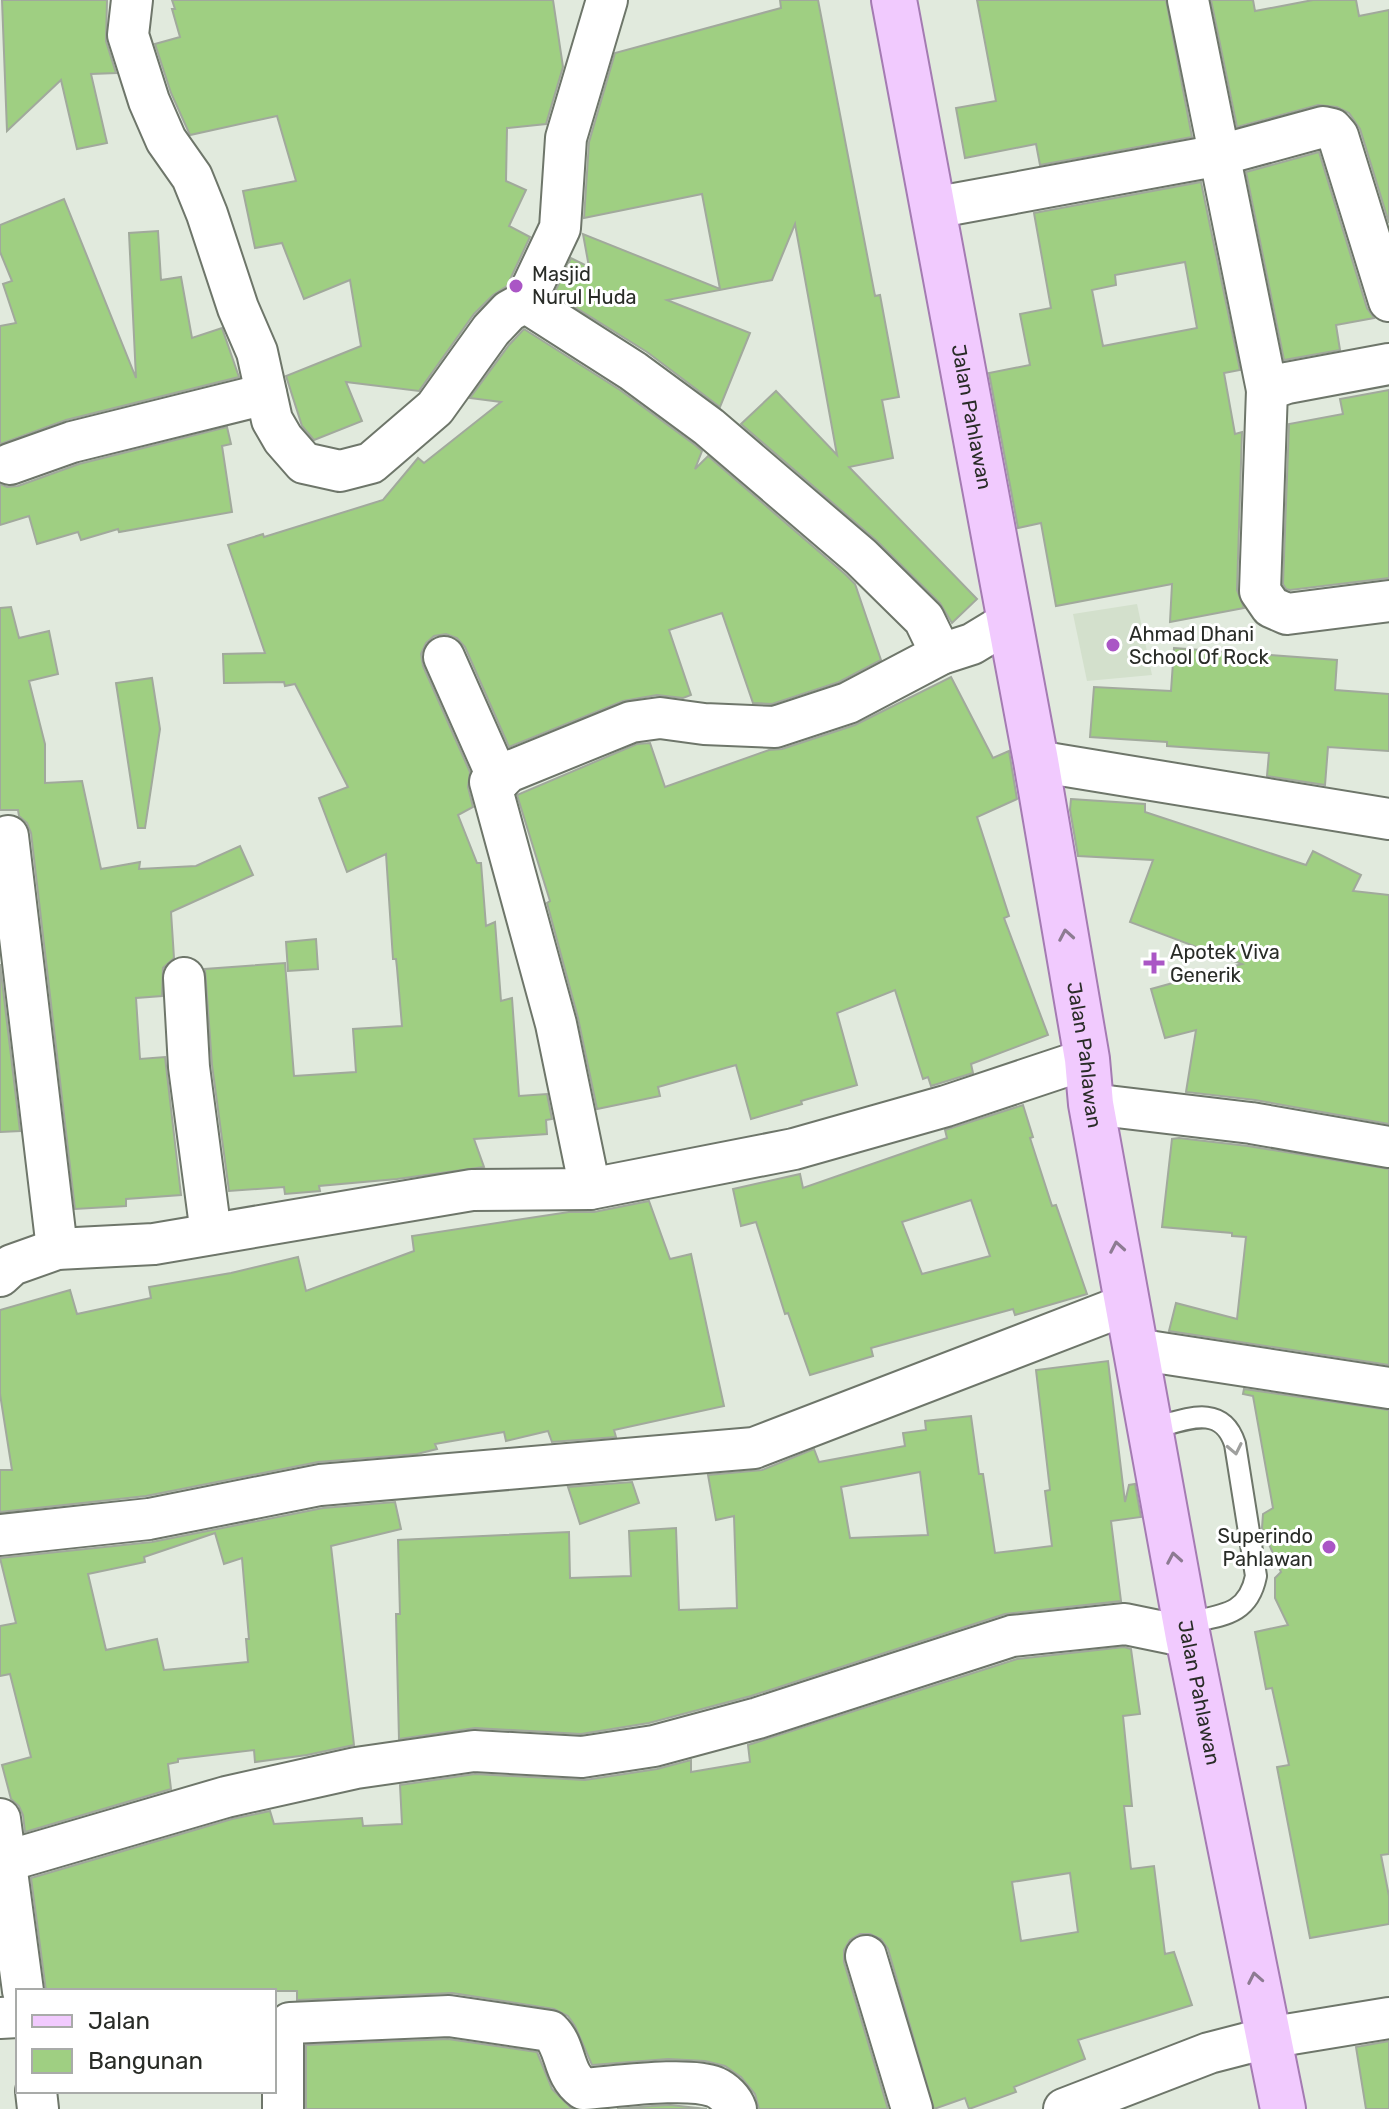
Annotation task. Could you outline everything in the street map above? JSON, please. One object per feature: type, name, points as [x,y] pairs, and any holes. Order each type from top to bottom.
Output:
[{"type":"main road","name":"Jalan Pahlawan","points":[[894,0],[1036,761],[1087,1059],[1091,1104],[1135,1349],[1187,1630],[1283,2109]]},
{"type":"street","points":[[132,0],[128,35],[149,101],[166,140],[192,177],[207,214],[238,308],[257,352],[272,420],[283,439],[304,463],[340,471],[371,463],[435,408],[491,330],[509,311],[525,302],[560,228],[566,138],[607,0]]},
{"type":"street","points":[[1188,0],[1267,390],[1260,591],[1271,607],[1287,614],[1389,601]]},
{"type":"street","points":[[933,208],[1220,155],[1323,127],[1332,129],[1338,136],[1389,301]]},
{"type":"street","points":[[525,302],[633,371],[709,427],[861,557],[924,619],[941,654]]},
{"type":"street","points":[[1267,390],[1287,383],[1389,364]]},
{"type":"street","points":[[10,464],[72,442],[266,394]]},
{"type":"street","points":[[590,1189],[556,1024],[490,782],[499,781],[508,772],[631,722],[660,718],[704,724],[775,727],[848,703],[941,654],[972,644],[1010,621]]},
{"type":"street","points":[[444,657],[499,781]]},
{"type":"street","points":[[1036,761],[1389,819]]},
{"type":"street","points":[[8,836],[57,1249]]},
{"type":"street","points":[[184,978],[189,1067],[211,1234]]},
{"type":"street","points":[[0,1276],[12,1265],[57,1249],[154,1244],[472,1190],[590,1189],[794,1149],[946,1106],[1087,1059]]},
{"type":"street","points":[[1091,1104],[1251,1123],[1389,1147]]},
{"type":"street","points":[[0,1535],[149,1519],[320,1485],[754,1448],[1128,1304]]},
{"type":"street","points":[[1135,1349],[1389,1388]]},
{"type":"street","points":[[7,1861],[226,1797],[356,1768],[474,1751],[582,1757],[654,1746],[758,1718],[1012,1636],[1125,1624],[1187,1630]]},
{"type":"street","points":[[0,1819],[23,1989]]},
{"type":"street","points":[[866,1956],[912,2109]]},
{"type":"street","points":[[283,2109],[283,2029],[290,2023],[449,2016],[550,2031],[557,2038],[569,2074],[583,2089],[682,2083],[714,2087],[733,2101],[736,2109]]},
{"type":"street","points":[[1064,2109],[1209,2053],[1267,2038],[1389,2018]]},
{"type":"lane","points":[[1150,1429],[1199,1417],[1217,1419],[1230,1428],[1235,1444],[1256,1576],[1252,1593],[1240,1608],[1187,1630]]},
{"type":"shaded area","name":"Ahmad Dhani School Of Rock","points":[[1137,604],[1152,675],[1087,681],[1073,614]]},
{"type":"building","points":[[2,0],[107,0],[106,41],[116,73],[91,74],[107,143],[77,149],[61,80],[7,131]]},
{"type":"building","points":[[172,0],[553,0],[563,67],[546,124],[507,128],[506,181],[526,190],[509,226],[530,237],[507,286],[474,314],[419,391],[346,382],[362,421],[314,440],[302,426],[286,376],[361,346],[350,280],[304,299],[282,243],[255,248],[243,191],[296,181],[277,116],[190,135],[171,93],[155,44],[180,37]]},
{"type":"building","points":[[780,0],[818,0],[875,296],[880,295],[899,397],[882,400],[893,458],[849,467],[977,599],[952,623],[940,603],[877,541],[741,424],[776,391],[837,455],[795,224],[772,280],[667,300],[750,333],[720,407],[647,352],[554,294],[571,258],[589,267],[583,234],[720,289],[702,194],[584,218],[589,142],[615,53],[781,8]]},
{"type":"building","points":[[977,0],[1166,0],[1192,137],[1040,165],[1036,144],[965,158],[956,108],[996,101]]},
{"type":"building","points":[[1211,0],[1253,0],[1255,11],[1313,0],[1356,0],[1359,16],[1389,10],[1389,223],[1360,129],[1349,113],[1337,107],[1318,105],[1237,127]]},
{"type":"building","points":[[1319,152],[1367,308],[1374,318],[1336,325],[1340,350],[1284,360],[1246,172]]},
{"type":"building","points":[[1201,182],[1240,370],[1224,373],[1235,434],[1242,432],[1237,590],[1244,608],[1170,622],[1172,584],[1056,606],[1041,523],[1018,528],[989,373],[1030,365],[1020,314],[1051,308],[1034,213]],"holes":[[[1185,262],[1197,328],[1103,346],[1092,290],[1116,285],[1115,275]]]},
{"type":"building","points":[[64,199],[136,378],[129,233],[158,231],[161,280],[181,277],[192,338],[222,328],[239,377],[66,420],[0,444],[0,326],[16,323],[3,284],[12,281],[0,252],[0,225]]},
{"type":"building","points":[[524,329],[620,390],[695,445],[702,451],[695,469],[708,456],[845,574],[855,584],[881,660],[839,682],[772,704],[753,703],[722,613],[669,630],[691,695],[683,698],[657,695],[623,701],[509,747],[465,647],[457,638],[446,634],[434,636],[421,654],[423,666],[470,772],[468,787],[473,807],[458,815],[477,863],[481,863],[486,926],[495,922],[501,1001],[512,998],[519,1096],[547,1094],[552,1119],[546,1120],[547,1134],[474,1139],[484,1167],[319,1186],[320,1191],[285,1194],[284,1187],[229,1191],[212,1065],[205,969],[285,963],[294,1076],[356,1072],[353,1029],[402,1026],[396,959],[393,959],[386,854],[347,872],[319,798],[348,787],[295,684],[224,683],[223,654],[265,653],[228,545],[383,500],[418,458],[424,463],[501,402],[470,398]]},
{"type":"building","points":[[1389,390],[1389,578],[1286,589],[1283,584],[1289,424],[1343,414],[1340,399]]},
{"type":"building","points":[[227,427],[231,444],[222,446],[232,512],[119,532],[118,529],[81,540],[78,532],[37,544],[29,516],[0,525],[0,484],[18,486],[79,464]]},
{"type":"building","points":[[11,607],[19,638],[49,631],[58,674],[29,681],[45,744],[45,783],[82,781],[101,869],[140,862],[139,869],[196,866],[240,846],[253,875],[171,912],[174,958],[163,968],[162,996],[136,998],[140,1059],[165,1057],[181,1195],[126,1199],[126,1206],[75,1209],[31,833],[18,810],[0,810],[0,608]]},
{"type":"building","points":[[1174,648],[1337,660],[1335,690],[1389,694],[1389,751],[1328,747],[1325,785],[1267,776],[1269,753],[1090,737],[1094,687],[1171,691]]},
{"type":"building","points":[[951,677],[993,758],[1009,751],[1017,799],[977,817],[1009,916],[1004,918],[1048,1035],[971,1064],[973,1073],[931,1086],[928,1077],[923,1079],[895,990],[837,1013],[857,1085],[751,1119],[736,1065],[658,1087],[660,1096],[597,1109],[578,1018],[547,903],[550,901],[517,795],[637,744],[650,743],[665,787],[769,750],[782,749],[855,725]]},
{"type":"building","points":[[152,678],[160,729],[145,828],[138,828],[116,683]]},
{"type":"building","points":[[1071,799],[1145,804],[1145,812],[1306,865],[1313,851],[1361,875],[1353,891],[1389,895],[1389,1124],[1255,1100],[1186,1092],[1196,1030],[1165,1038],[1151,989],[1242,964],[1130,922],[1153,860],[1078,856]]},
{"type":"building","points":[[316,939],[318,969],[288,971],[286,942]]},
{"type":"building","points":[[0,964],[20,1131],[0,1132]]},
{"type":"building","points":[[1023,1105],[1052,1206],[1056,1205],[1087,1294],[1015,1315],[1013,1309],[871,1348],[873,1356],[810,1375],[788,1313],[785,1314],[756,1222],[741,1226],[733,1189],[800,1174],[803,1188],[947,1138],[945,1130]],"holes":[[[971,1200],[990,1256],[922,1274],[902,1222]]]},
{"type":"building","points":[[1172,1139],[1389,1169],[1389,1365],[1169,1331],[1176,1303],[1237,1319],[1246,1237],[1162,1227]]},
{"type":"building","points":[[649,1201],[670,1259],[691,1254],[724,1406],[614,1430],[616,1437],[552,1442],[548,1431],[506,1441],[504,1432],[435,1444],[437,1449],[417,1454],[318,1462],[146,1496],[0,1512],[0,1470],[12,1470],[0,1394],[0,1310],[70,1290],[77,1314],[151,1298],[149,1287],[231,1273],[298,1257],[306,1291],[414,1251],[412,1236],[569,1212],[594,1212]]},
{"type":"building","points":[[1108,1361],[1125,1502],[1129,1485],[1135,1484],[1141,1517],[1111,1521],[1121,1601],[1005,1614],[751,1696],[649,1723],[581,1734],[475,1728],[399,1739],[398,1540],[569,1532],[570,1578],[631,1576],[629,1531],[676,1528],[679,1610],[737,1608],[734,1516],[716,1520],[708,1475],[762,1470],[814,1449],[819,1462],[905,1446],[903,1433],[926,1430],[925,1421],[971,1416],[995,1553],[1052,1546],[1045,1491],[1050,1490],[1036,1370]],"holes":[[[920,1472],[928,1535],[850,1538],[841,1487]]]},
{"type":"building","points":[[1244,1389],[1389,1410],[1389,1854],[1381,1855],[1389,1896],[1389,1924],[1310,1938],[1277,1767],[1289,1765],[1272,1688],[1266,1689],[1255,1632],[1288,1625],[1275,1598],[1275,1578],[1281,1572],[1262,1528],[1263,1514],[1273,1508],[1253,1396],[1243,1394]]},
{"type":"building","points":[[632,1482],[639,1503],[580,1524],[568,1487]]},
{"type":"building","points":[[395,1502],[401,1529],[331,1546],[354,1745],[255,1762],[254,1750],[178,1759],[178,1762],[168,1764],[171,1789],[25,1832],[23,1815],[11,1799],[2,1765],[31,1757],[10,1674],[0,1676],[0,1626],[16,1623],[0,1558],[152,1542],[323,1508]],"holes":[[[215,1533],[224,1564],[242,1558],[248,1662],[164,1670],[157,1639],[106,1650],[88,1574],[145,1562],[144,1557]]]},
{"type":"building","points":[[1124,1647],[1131,1649],[1140,1714],[1123,1716],[1132,1806],[1124,1806],[1131,1869],[1154,1866],[1165,1954],[1174,1952],[1192,2005],[1078,2040],[1085,2059],[1014,2087],[1016,2092],[969,2109],[965,2098],[934,2109],[888,1949],[881,1939],[860,1934],[850,1940],[844,1950],[844,1962],[888,2109],[759,2109],[755,2094],[741,2077],[725,2066],[705,2061],[668,2059],[592,2065],[575,2026],[568,2016],[554,2009],[452,1993],[297,2000],[297,1991],[276,1989],[46,1989],[31,1878],[232,1819],[270,1811],[274,1824],[362,1818],[363,1826],[402,1824],[400,1785],[475,1774],[585,1780],[657,1769],[691,1760],[691,1772],[750,1762],[748,1745],[1017,1659]],"holes":[[[1070,1873],[1078,1932],[1021,1941],[1012,1882]]]},
{"type":"building","points":[[448,2039],[537,2052],[552,2089],[572,2109],[306,2109],[306,2045]]},
{"type":"building","points":[[1389,2041],[1389,2109],[1366,2109],[1356,2047]]},
{"type":"building","points":[[652,2106],[707,2109],[617,2109]]},
{"type":"place","name":"Masjid Nurul Huda","points":[[516,286]]},
{"type":"place","name":"Ahmad Dhani School Of Rock","points":[[1113,645]]},
{"type":"place","name":"Apotek Viva Generik","points":[[1154,963]]},
{"type":"place","name":"Superindo Pahlawan","points":[[1329,1547]]}]
